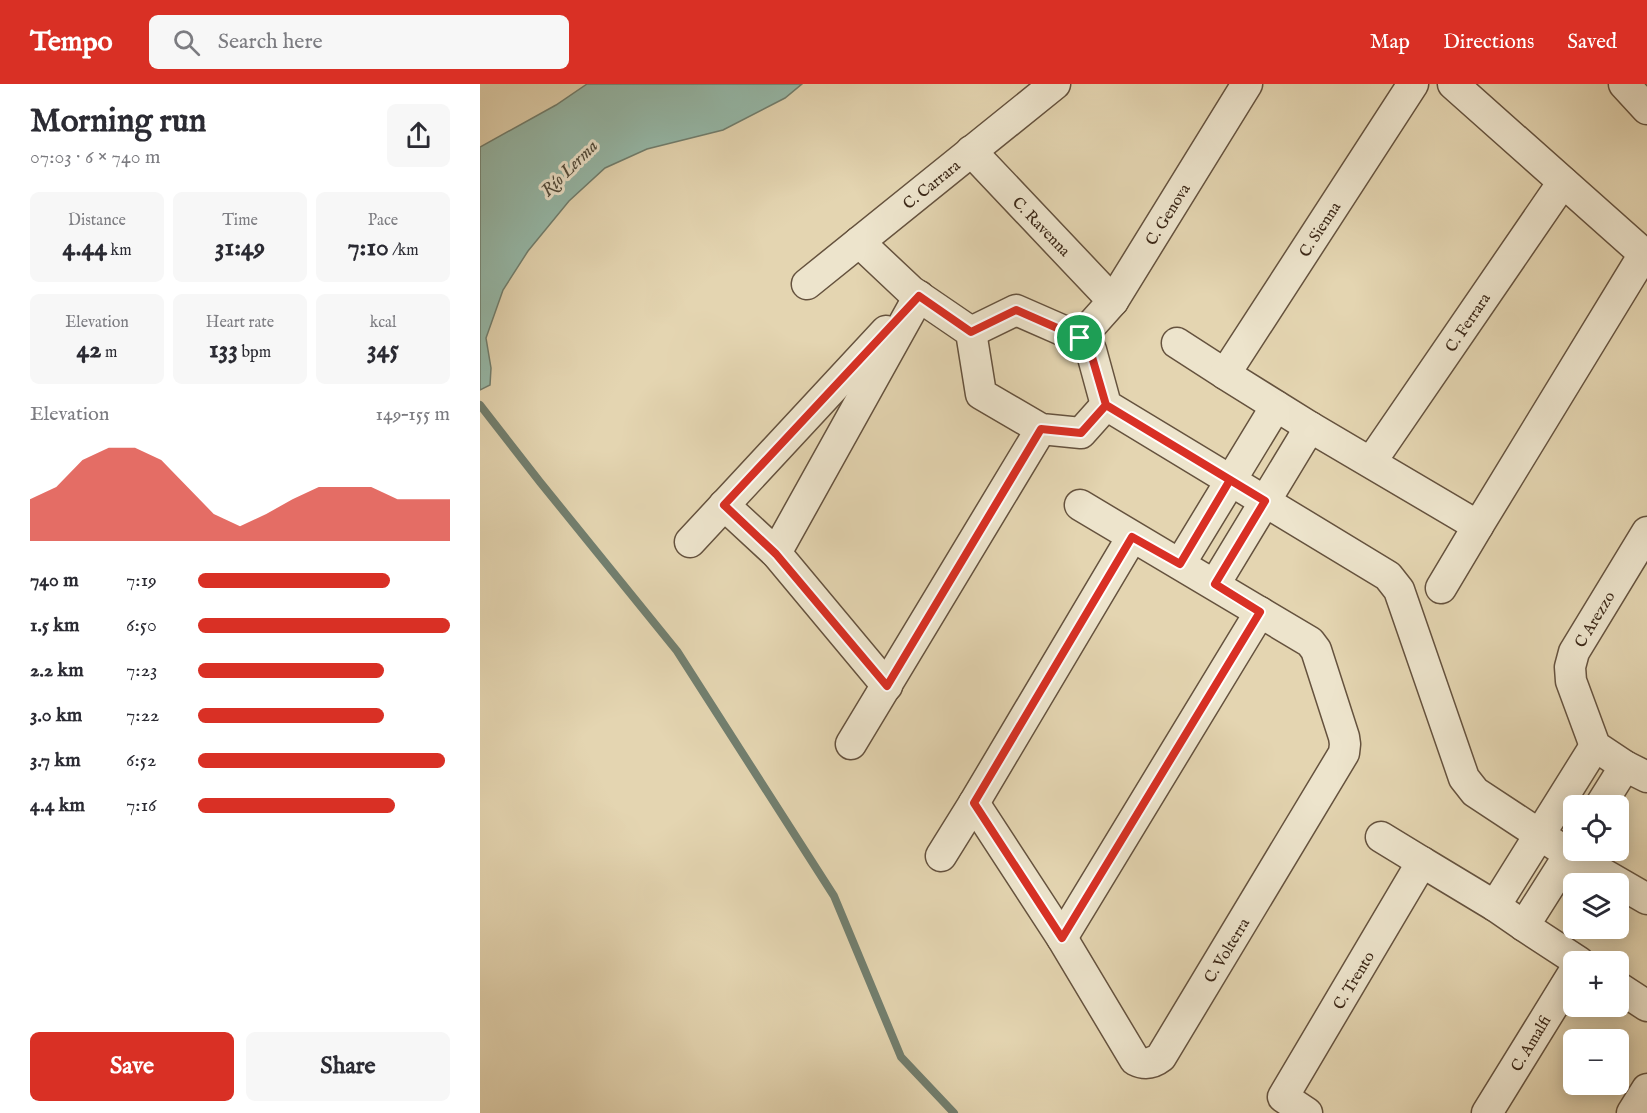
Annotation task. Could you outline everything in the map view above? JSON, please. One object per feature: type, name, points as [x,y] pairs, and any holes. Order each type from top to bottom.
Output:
[{"type":"street","name":"C. Carrara","points":[[807,284],[1055,84]]},
{"type":"street","name":"C. Genova","points":[[1080,338],[1113,301],[1247,84]]},
{"type":"street","name":"C. Sienna","points":[[1225,374],[1413,84]]},
{"type":"street","points":[[1441,588],[1645,252],[1453,84]]},
{"type":"street","points":[[1624,84],[1647,109]]},
{"type":"street","name":"C. Ravenna","points":[[971,152],[1113,301]]},
{"type":"street","name":"C. Ferrara","points":[[1371,462],[1563,182]]},
{"type":"street","points":[[859,242],[911,291],[971,332],[981,393],[1041,429],[1081,433],[1106,405]]},
{"type":"street","points":[[690,542],[919,296]]},
{"type":"street","points":[[776,554],[919,296]]},
{"type":"street","points":[[971,332],[1016,310],[1080,338],[1090,350],[1106,405],[1388,576],[1399,590],[1464,778],[1475,792],[1539,836],[1563,847]]},
{"type":"street","points":[[1177,343],[1310,427],[1478,526]]},
{"type":"street","points":[[1180,564],[1276,406]]},
{"type":"street","points":[[1215,584],[1310,427]]},
{"type":"street","points":[[851,744],[1041,429]]},
{"type":"street","points":[[724,505],[776,554],[887,686]]},
{"type":"street","name":"C. Volterra","points":[[974,803],[1062,938],[1135,1060],[1143,1064],[1154,1063],[1161,1058],[1344,753],[1344,737],[1314,646],[1310,642],[1080,505]]},
{"type":"street","name":"C Arezzo","points":[[1595,746],[1572,681],[1570,667],[1574,652],[1647,532]]},
{"type":"street","points":[[941,856],[1132,537]]},
{"type":"street","points":[[1062,938],[1260,612]]},
{"type":"street","points":[[1495,906],[1595,746],[1636,771],[1611,795]]},
{"type":"street","points":[[1381,837],[1495,906],[1563,952]]},
{"type":"street","points":[[1524,926],[1565,861]]},
{"type":"street","points":[[1587,861],[1647,899]]},
{"type":"street","name":"C. Trento","points":[[1288,1108],[1422,862]]},
{"type":"street","name":"C. Amalfi","points":[[1487,1113],[1563,990]]},
{"type":"street","points":[[1629,994],[1647,1006]]},
{"type":"street","points":[[1632,1113],[1647,1089]]},
{"type":"water","name":"Río Lerma","points":[[587,84],[802,84],[785,98],[723,130],[647,149],[605,168],[569,201],[528,251],[503,290],[486,338],[491,368],[490,385],[480,390],[480,147],[556,105]]},
{"type":"waterway","points":[[480,405],[677,651],[834,896],[901,1057],[954,1113]]},
{"type":"route","points":[[1080,338],[1016,310],[971,332],[919,296],[724,505],[776,554],[887,686],[1041,429],[1081,433],[1106,405],[1230,480],[1180,564],[1132,537],[974,803],[1062,938],[1260,612],[1215,584],[1265,501],[1106,405],[1090,350],[1080,338]]}]
